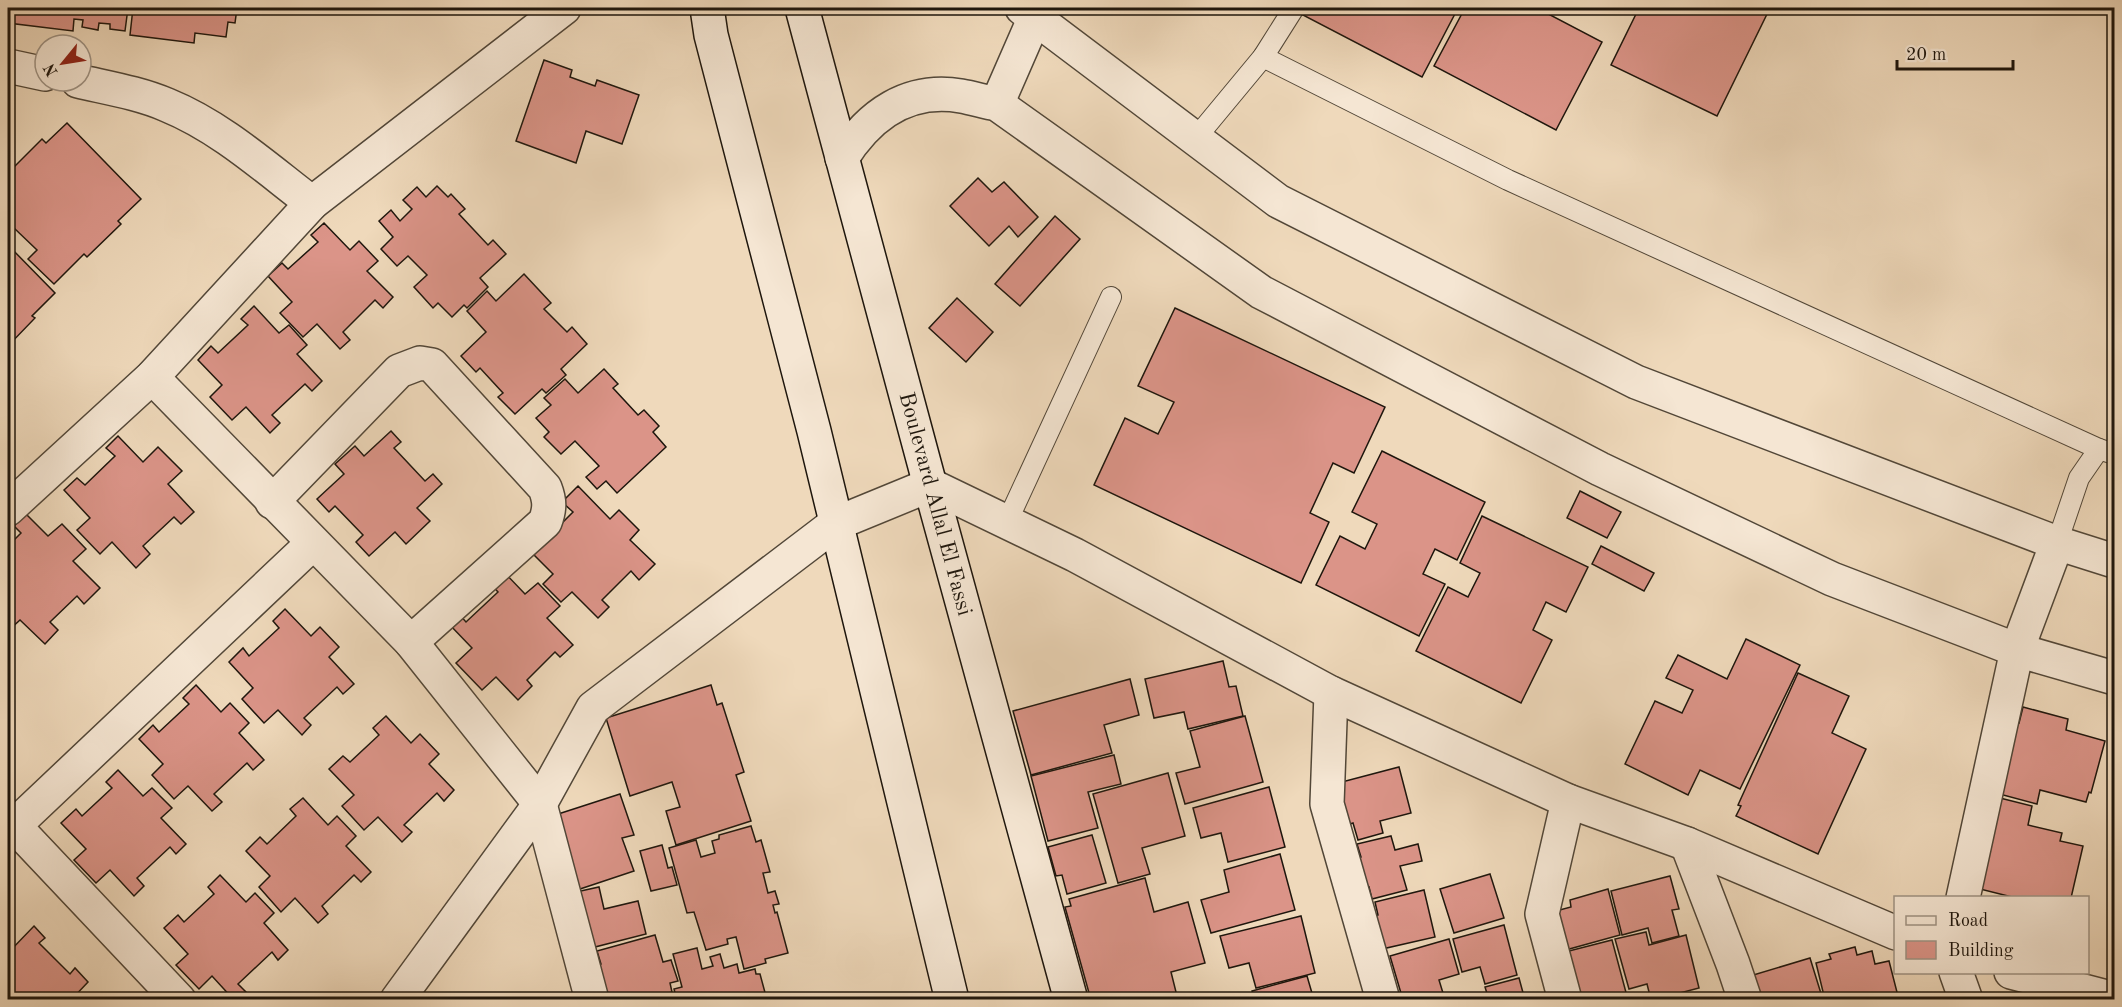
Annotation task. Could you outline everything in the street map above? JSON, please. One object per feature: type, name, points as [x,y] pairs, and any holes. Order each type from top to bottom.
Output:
[{"type":"street","points":[[8,509],[152,377],[312,203],[564,8]]},
{"type":"street","points":[[707,8],[711,35],[814,431],[952,999]]},
{"type":"street","name":"Boulevard Allal El Fassi","points":[[802,8],[1071,999]]},
{"type":"street","points":[[997,104],[1028,12],[1278,201],[1636,382],[2057,543],[2115,561]]},
{"type":"street","points":[[8,66],[33,71]]},
{"type":"street","points":[[93,84],[138,94],[192,116],[223,135],[312,203]]},
{"type":"street","points":[[842,158],[853,140],[867,124],[902,102],[921,96],[940,95],[960,96],[997,104],[1261,292],[1600,469],[1832,579],[2016,650],[2115,678]]},
{"type":"street","points":[[272,502],[399,371],[420,363],[432,364],[545,488],[550,510],[545,522],[411,642]]},
{"type":"street","points":[[152,377],[411,642],[540,804],[592,999]]},
{"type":"street","points":[[397,999],[540,804],[593,708],[835,524],[930,485],[1075,555],[1331,693],[1568,801],[1687,844],[1894,932]]},
{"type":"street","points":[[179,999],[11,822],[313,543]]},
{"type":"street","points":[[1962,896],[2016,650],[2057,543]]},
{"type":"street","points":[[1331,693],[1327,804],[1383,999]]},
{"type":"street","points":[[1566,999],[1542,914],[1568,801]]},
{"type":"street","points":[[1687,844],[1745,999]]},
{"type":"street","points":[[1957,974],[1966,999]]},
{"type":"street","points":[[2018,974],[2115,999]]},
{"type":"lane","points":[[1195,139],[1263,57],[1294,8]]},
{"type":"lane","points":[[1263,57],[1508,180],[2107,452],[2079,478],[2057,543]]},
{"type":"lane","points":[[1007,522],[1111,297]]},
{"type":"building","points":[[8,8],[128,8],[125,31],[110,29],[110,24],[99,23],[98,30],[82,27],[83,20],[74,19],[73,31],[8,23]]},
{"type":"building","points":[[133,8],[237,8],[235,23],[228,22],[226,37],[195,33],[194,43],[130,35]]},
{"type":"building","points":[[1305,8],[1458,8],[1422,77],[1301,14]]},
{"type":"building","points":[[1465,8],[1537,8],[1602,42],[1556,130],[1434,66]]},
{"type":"building","points":[[1639,8],[1770,8],[1717,116],[1611,65]]},
{"type":"building","points":[[544,60],[572,70],[570,77],[595,86],[597,80],[639,95],[622,144],[586,131],[576,163],[516,141]]},
{"type":"building","points":[[67,123],[141,199],[118,221],[121,224],[87,257],[84,254],[54,284],[28,259],[37,250],[14,228],[8,234],[8,173],[42,139],[46,143]]},
{"type":"building","points":[[978,178],[992,192],[1004,182],[1038,217],[1018,237],[1009,226],[989,246],[950,206]]},
{"type":"building","points":[[437,186],[448,197],[451,194],[465,209],[459,214],[488,245],[493,240],[506,254],[480,278],[488,287],[467,308],[464,305],[452,317],[438,303],[433,308],[414,287],[427,275],[408,256],[397,266],[381,249],[393,237],[379,221],[391,210],[400,221],[412,209],[403,200],[417,187],[426,197]]},
{"type":"building","points":[[1055,216],[1080,239],[1020,306],[995,284]]},
{"type":"building","points":[[324,223],[350,250],[359,241],[378,261],[367,271],[393,297],[383,308],[375,300],[343,332],[350,340],[340,349],[317,324],[303,337],[280,313],[292,302],[268,276],[282,263],[288,269],[318,242],[311,235]]},
{"type":"building","points":[[8,245],[55,293],[32,316],[35,318],[8,346]]},
{"type":"building","points":[[524,274],[551,303],[544,309],[567,332],[572,327],[587,344],[561,369],[566,375],[546,393],[542,389],[515,414],[498,397],[503,393],[480,368],[476,372],[461,356],[486,332],[467,311],[487,291],[496,301]]},
{"type":"building","points":[[957,298],[993,332],[966,362],[929,328]]},
{"type":"building","points":[[254,306],[279,333],[289,325],[307,345],[297,354],[322,381],[312,391],[305,384],[272,415],[280,423],[270,433],[246,407],[232,420],[210,397],[222,385],[198,360],[211,346],[218,353],[248,325],[241,319]]},
{"type":"building","points":[[1175,308],[1385,407],[1354,473],[1333,463],[1310,513],[1329,522],[1301,583],[1094,485],[1125,418],[1158,434],[1174,402],[1138,386]]},
{"type":"building","points":[[604,369],[618,384],[613,388],[638,415],[644,410],[659,426],[653,432],[666,447],[617,493],[606,481],[597,489],[586,477],[599,466],[575,441],[561,454],[544,437],[549,432],[536,418],[551,405],[544,398],[565,379],[578,393]]},
{"type":"building","points":[[391,431],[401,442],[394,448],[425,481],[433,474],[442,484],[417,508],[430,521],[406,544],[395,532],[369,556],[356,542],[363,535],[335,506],[329,512],[317,499],[344,474],[335,464],[355,446],[364,456]]},
{"type":"building","points":[[118,436],[143,462],[158,447],[182,471],[168,484],[194,512],[181,524],[174,517],[143,546],[150,554],[136,568],[112,542],[100,554],[77,530],[90,518],[64,490],[77,478],[85,485],[115,456],[106,448]]},
{"type":"building","points":[[1382,451],[1485,502],[1457,560],[1435,549],[1423,574],[1445,584],[1419,636],[1316,585],[1340,536],[1365,549],[1377,524],[1352,512]]},
{"type":"building","points":[[578,486],[610,519],[619,510],[639,530],[630,540],[655,564],[639,580],[631,571],[602,600],[609,607],[598,618],[572,592],[561,602],[543,584],[553,574],[523,544],[546,539],[573,512],[562,502]]},
{"type":"building","points":[[1580,491],[1621,512],[1607,538],[1567,518]]},
{"type":"building","points":[[26,514],[48,536],[62,524],[86,549],[73,561],[100,588],[84,604],[77,596],[50,622],[58,630],[45,644],[20,620],[8,631],[8,546],[21,533],[14,526]]},
{"type":"building","points":[[1482,516],[1588,567],[1566,612],[1546,602],[1533,630],[1552,640],[1521,703],[1416,651],[1448,587],[1468,597],[1480,573],[1460,563]]},
{"type":"building","points":[[1601,546],[1654,573],[1644,591],[1592,564]]},
{"type":"building","points":[[501,569],[525,594],[538,583],[560,606],[547,618],[573,645],[560,657],[555,652],[527,680],[532,686],[518,700],[496,677],[482,690],[456,663],[472,648],[449,624],[459,614],[466,622],[498,592],[488,581]]},
{"type":"building","points":[[285,609],[311,636],[320,627],[339,647],[329,657],[354,684],[343,694],[337,687],[304,718],[311,725],[302,735],[278,710],[264,723],[242,699],[253,688],[229,662],[243,648],[249,656],[279,628],[273,621]]},
{"type":"building","points":[[1746,639],[1800,665],[1740,789],[1700,770],[1688,795],[1625,764],[1655,701],[1682,713],[1693,690],[1666,678],[1678,655],[1727,679]]},
{"type":"building","points":[[1223,661],[1229,687],[1236,686],[1243,716],[1188,729],[1184,712],[1154,718],[1145,679]]},
{"type":"building","points":[[1798,673],[1849,696],[1832,733],[1866,749],[1818,854],[1736,816],[1741,806],[1738,805]]},
{"type":"building","points":[[1130,679],[1139,715],[1104,725],[1112,753],[1031,775],[1013,711]]},
{"type":"building","points":[[196,685],[221,712],[230,703],[249,723],[239,733],[264,760],[253,770],[247,763],[214,794],[222,802],[212,811],[188,786],[174,799],[152,775],[163,764],[139,739],[153,725],[159,732],[189,704],[183,698]]},
{"type":"building","points":[[711,685],[717,705],[722,703],[744,772],[736,775],[751,821],[676,845],[666,811],[680,807],[672,782],[630,796],[606,718]]},
{"type":"building","points":[[2023,707],[2068,719],[2066,730],[2105,741],[2091,793],[2089,792],[2086,802],[2040,790],[2037,804],[1992,792],[2011,721],[2019,723]]},
{"type":"building","points":[[386,716],[411,743],[420,734],[439,754],[429,764],[454,790],[444,801],[437,793],[404,825],[412,832],[402,842],[378,817],[364,830],[342,806],[354,795],[329,769],[343,756],[350,762],[379,735],[373,728]]},
{"type":"building","points":[[1245,716],[1263,782],[1185,804],[1176,773],[1200,767],[1190,731]]},
{"type":"building","points":[[1114,755],[1121,784],[1088,792],[1098,828],[1048,841],[1031,776]]},
{"type":"building","points":[[1399,767],[1411,813],[1380,821],[1383,833],[1358,840],[1353,823],[1350,824],[1338,783]]},
{"type":"building","points":[[118,770],[143,796],[152,788],[172,808],[161,818],[186,844],[176,854],[170,847],[137,878],[144,886],[134,896],[110,870],[96,883],[74,860],[86,849],[61,823],[76,809],[82,816],[112,788],[106,782]]},
{"type":"building","points":[[1168,773],[1185,836],[1142,848],[1150,874],[1118,883],[1093,794]]},
{"type":"building","points":[[1269,787],[1285,847],[1228,862],[1221,833],[1201,838],[1193,808]]},
{"type":"building","points":[[620,794],[634,835],[622,838],[634,871],[577,890],[552,816]]},
{"type":"building","points":[[1992,796],[2032,806],[2028,825],[2062,833],[2060,841],[2083,846],[2071,896],[2008,896],[1972,887]]},
{"type":"building","points":[[303,798],[328,825],[337,816],[356,836],[346,846],[371,872],[361,882],[354,875],[322,906],[328,914],[318,923],[295,898],[281,912],[259,887],[270,876],[246,851],[260,837],[267,844],[296,816],[290,809]]},
{"type":"building","points":[[751,826],[756,842],[761,840],[770,872],[763,873],[768,893],[775,891],[779,904],[773,905],[788,953],[765,959],[766,963],[744,969],[736,937],[727,939],[728,944],[706,950],[694,912],[687,913],[669,848],[696,840],[701,857],[715,853],[712,841],[719,839],[719,835]]},
{"type":"building","points":[[1092,835],[1106,883],[1067,894],[1062,875],[1056,876],[1048,847]]},
{"type":"building","points":[[1391,836],[1395,850],[1418,844],[1422,861],[1400,866],[1407,890],[1372,899],[1369,887],[1363,889],[1355,859],[1361,857],[1357,844]]},
{"type":"building","points":[[662,845],[668,868],[672,867],[677,885],[651,891],[640,851]]},
{"type":"building","points":[[1280,854],[1295,910],[1211,933],[1201,900],[1229,892],[1224,870]]},
{"type":"building","points":[[1490,874],[1504,918],[1454,933],[1440,889]]},
{"type":"building","points":[[220,875],[246,902],[255,893],[274,913],[264,923],[288,950],[278,960],[272,952],[238,984],[246,992],[238,1000],[234,1000],[212,976],[199,989],[176,965],[188,954],[164,928],[178,915],[184,922],[214,894],[208,887]]},
{"type":"building","points":[[1670,876],[1679,909],[1672,910],[1679,936],[1652,943],[1648,928],[1622,935],[1611,891]]},
{"type":"building","points":[[1145,878],[1154,912],[1188,902],[1205,963],[1171,972],[1178,1000],[1091,1000],[1065,907],[1071,906],[1069,899]]},
{"type":"building","points":[[599,887],[604,909],[638,901],[646,934],[591,948],[576,892]]},
{"type":"building","points":[[1608,889],[1620,935],[1562,951],[1552,912],[1571,907],[1570,900]]},
{"type":"building","points":[[1424,890],[1435,937],[1382,949],[1374,916],[1378,915],[1375,902]]},
{"type":"building","points":[[1301,916],[1315,973],[1256,988],[1249,963],[1229,968],[1220,936]]},
{"type":"building","points":[[1504,925],[1517,975],[1485,984],[1480,967],[1462,972],[1453,939]]},
{"type":"building","points":[[34,926],[45,938],[39,943],[70,974],[75,968],[88,982],[71,1000],[8,1000],[8,950],[9,952]]},
{"type":"building","points":[[1646,932],[1649,945],[1686,935],[1699,988],[1653,1000],[1651,1000],[1647,984],[1629,989],[1615,939]]},
{"type":"building","points":[[655,935],[663,962],[671,960],[678,981],[670,983],[672,992],[645,1000],[602,1000],[593,967],[601,964],[597,951]]},
{"type":"building","points":[[1449,939],[1459,974],[1439,980],[1443,993],[1420,1000],[1403,1000],[1390,956]]},
{"type":"building","points":[[1612,940],[1628,1000],[1573,1000],[1565,952]]},
{"type":"building","points":[[1855,947],[1857,955],[1872,951],[1875,964],[1889,961],[1899,1000],[1825,1000],[1816,963],[1831,959],[1829,954]]},
{"type":"building","points":[[697,948],[702,969],[713,966],[710,957],[720,954],[724,968],[737,964],[739,973],[755,969],[756,974],[760,974],[767,1000],[677,1000],[674,989],[682,987],[673,954]]},
{"type":"building","points":[[1810,958],[1823,1000],[1757,1000],[1750,976]]},
{"type":"building","points":[[1307,976],[1314,1000],[1255,1000],[1252,991]]},
{"type":"building","points":[[1519,978],[1525,1000],[1489,1000],[1485,987]]}]
